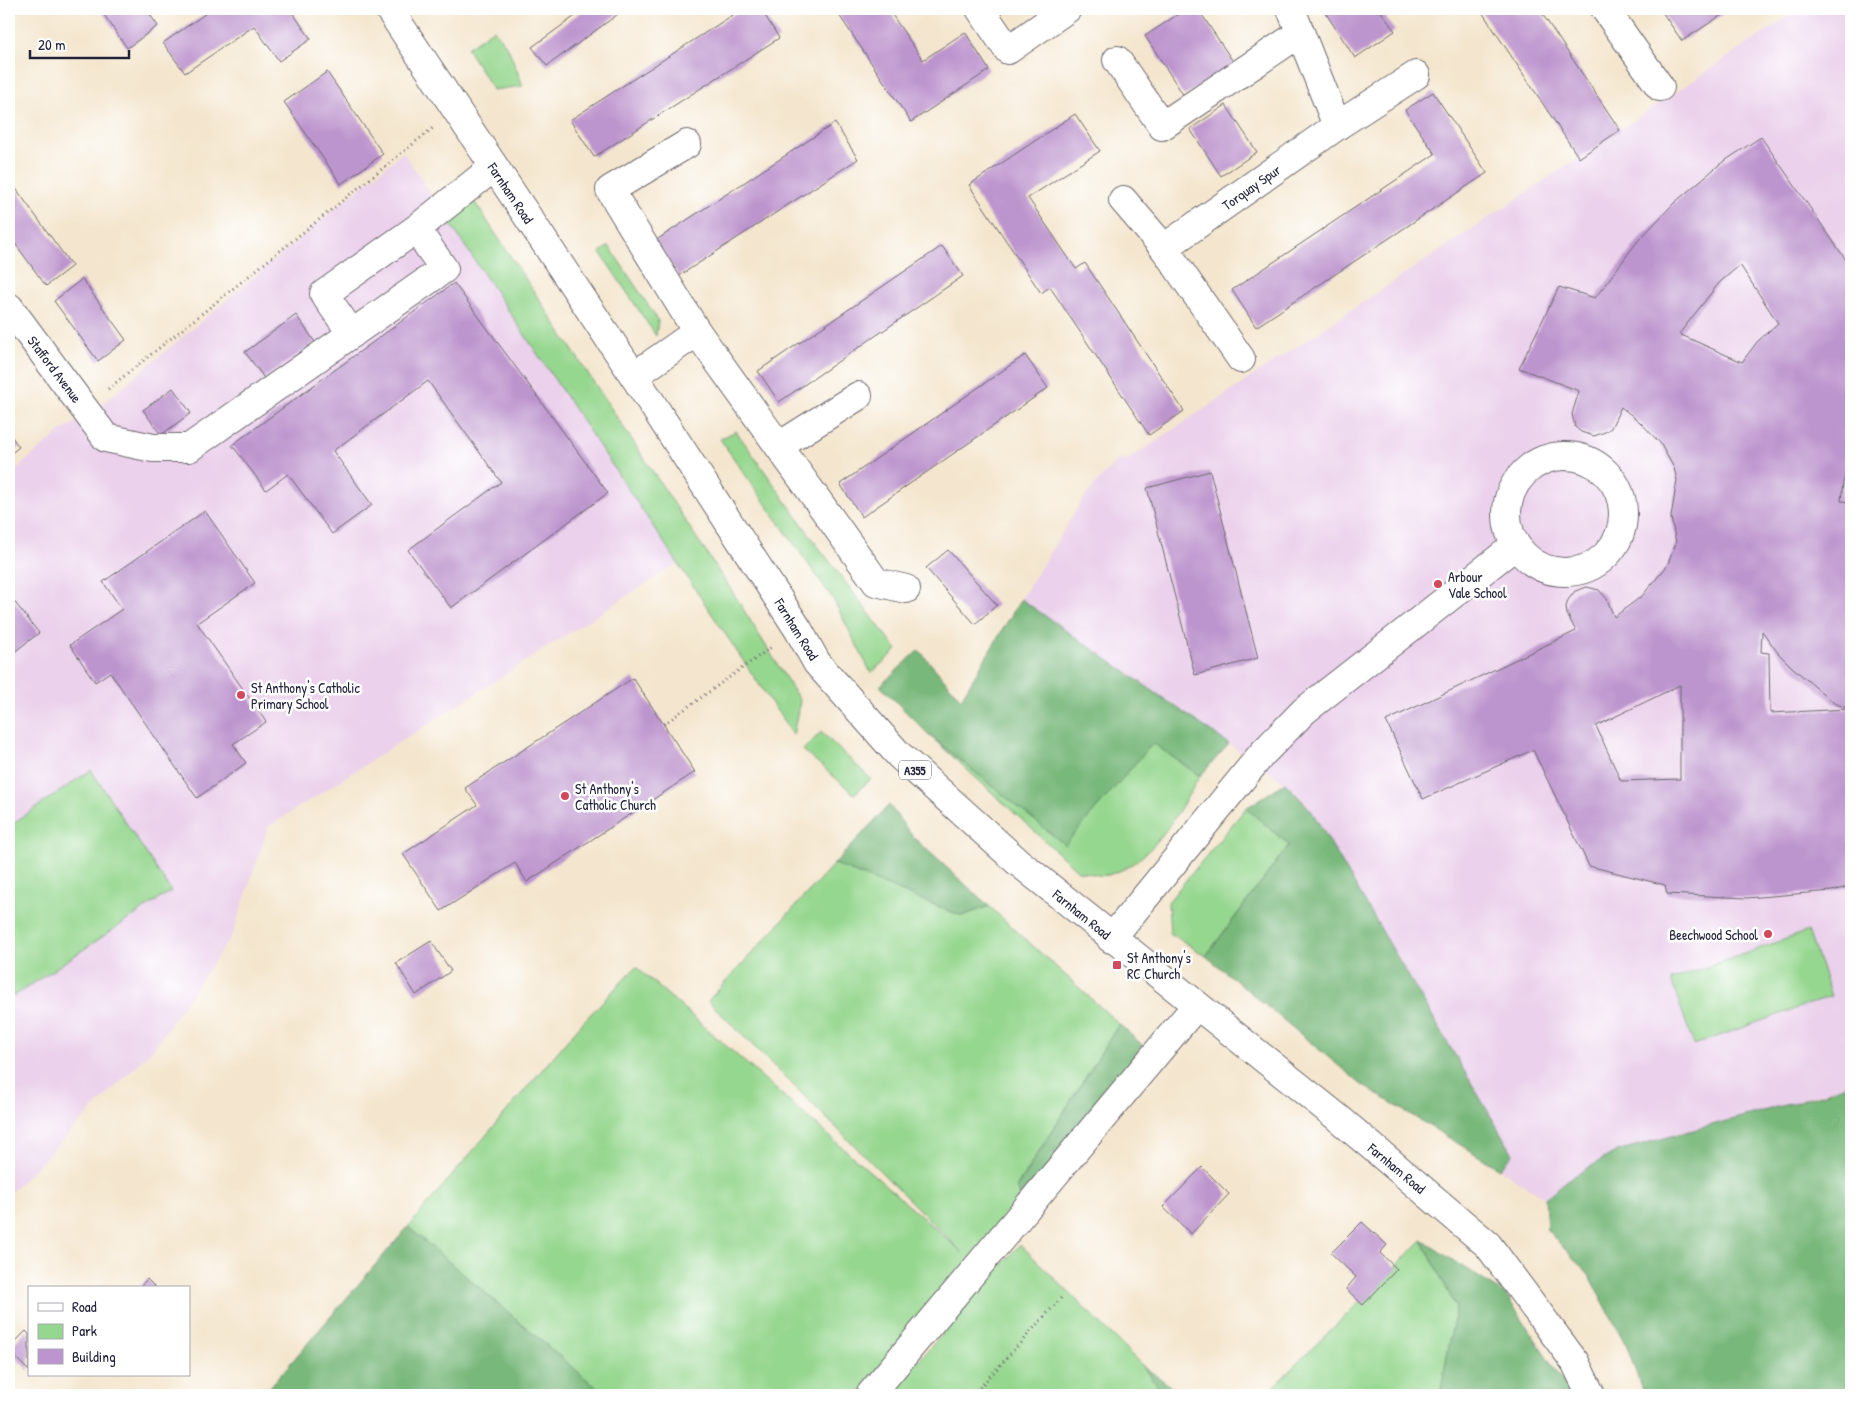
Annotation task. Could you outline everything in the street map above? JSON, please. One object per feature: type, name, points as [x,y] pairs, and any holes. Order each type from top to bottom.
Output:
[{"type":"main road","name":"Farnham Road","points":[[389,9],[634,376],[798,628],[817,663],[899,755],[1018,862],[1337,1117],[1488,1245],[1575,1362],[1591,1395]]},
{"type":"main road","points":[[980,9],[1008,50],[1067,9]]},
{"type":"main road","points":[[1605,9],[1660,87]]},
{"type":"main road","points":[[1117,60],[1162,126],[1296,21],[1338,126]]},
{"type":"main road","name":"Torquay Spur","points":[[1164,248],[1338,126],[1416,75]]},
{"type":"main road","points":[[687,144],[610,190],[697,332],[876,582],[906,588]]},
{"type":"main road","points":[[352,334],[324,294],[416,228],[494,167]]},
{"type":"main road","points":[[1124,200],[1164,248],[1241,359]]},
{"type":"main road","name":"Stafford Avenue","points":[[9,307],[106,438],[153,448],[189,448],[444,269],[416,228]]},
{"type":"main road","points":[[634,376],[697,332]]},
{"type":"main road","points":[[779,446],[858,396]]},
{"type":"main road","points":[[1574,457],[1594,464],[1613,481],[1621,495],[1624,515],[1622,529],[1610,551],[1591,567],[1566,572],[1538,566],[1522,554],[1516,545],[1508,526],[1507,513],[1511,494],[1517,483],[1531,468],[1545,460],[1574,457]]},
{"type":"main road","points":[[1111,938],[1262,754],[1304,711],[1516,545]]},
{"type":"main road","points":[[870,1395],[1196,1006]]},
{"type":"path","points":[[84,408],[434,127]]},
{"type":"path","points":[[664,724],[798,628]]},
{"type":"path","points":[[974,1395],[1062,1297]]},
{"type":"shaded area","name":"Arbour Vale School","points":[[1800,9],[1851,9],[1851,1083],[1569,1179],[1545,1198],[1500,1169],[1513,1154],[1311,810],[1285,783],[1021,599],[1083,499],[1118,459],[1128,460]]},
{"type":"shaded area","name":"St Anthony's Catholic Primary School","points":[[403,152],[678,563],[268,827],[233,934],[152,1050],[9,1194],[9,475],[60,432],[94,411]]},
{"type":"green space","points":[[494,29],[509,50],[523,86],[493,90],[467,48]]},
{"type":"green space","points":[[470,195],[737,599],[800,701],[793,735],[443,213]]},
{"type":"green space","points":[[609,246],[658,320],[656,336],[600,252]]},
{"type":"green space","points":[[736,431],[817,545],[897,650],[871,673],[833,599],[720,439]]},
{"type":"green space","points":[[1021,599],[1229,744],[1200,776],[1153,743],[1065,845],[928,734],[880,686],[919,650],[961,699]]},
{"type":"green space","points":[[821,732],[871,779],[854,794],[803,750]]},
{"type":"green space","points":[[928,734],[1065,844],[1153,743],[1200,776],[1173,820],[1151,848],[1124,869],[1108,875],[1097,875],[1078,871]]},
{"type":"green space","points":[[91,770],[171,891],[14,996],[9,988],[9,826]]},
{"type":"green space","points":[[1285,783],[1311,810],[1513,1154],[1500,1169],[1362,1085],[1206,956],[1289,845],[1246,808]]},
{"type":"green space","points":[[889,805],[913,837],[989,906],[962,916],[834,864]]},
{"type":"green space","points":[[1246,808],[1289,845],[1206,956],[1170,933],[1168,902]]},
{"type":"green space","points":[[834,864],[962,916],[989,906],[1119,1024],[1017,1186],[1023,1203],[857,1395],[605,1395],[408,1227],[582,1023],[636,967],[963,1253],[708,1001]]},
{"type":"green space","points":[[1808,931],[1831,996],[1694,1045],[1671,980]]},
{"type":"green space","points":[[1119,1024],[1152,1054],[1023,1203],[1017,1187]]},
{"type":"green space","points":[[1851,1083],[1851,1395],[1644,1395],[1627,1347],[1589,1275],[1547,1230],[1545,1198],[1569,1179],[1617,1151],[1814,1097]]},
{"type":"green space","points":[[408,1227],[605,1395],[263,1395]]},
{"type":"green space","points":[[1422,1240],[1456,1307],[1440,1395],[1265,1395]]},
{"type":"green space","points":[[1422,1240],[1506,1295],[1572,1395],[1440,1395],[1456,1307]]},
{"type":"green space","points":[[1020,1244],[1143,1366],[1164,1395],[889,1395]]},
{"type":"green space","points":[[1143,1366],[1183,1395],[1164,1395]]},
{"type":"building","points":[[100,9],[146,9],[158,26],[127,48]]},
{"type":"building","points":[[212,9],[290,9],[311,39],[279,61],[254,26],[185,73],[163,43]]},
{"type":"building","points":[[585,9],[625,9],[547,66],[532,47]]},
{"type":"building","points":[[742,9],[761,9],[779,38],[594,157],[570,120]]},
{"type":"building","points":[[835,9],[888,9],[923,60],[965,32],[989,70],[911,122]]},
{"type":"building","points":[[1186,9],[1198,9],[1234,63],[1184,96],[1145,36]]},
{"type":"building","points":[[1323,9],[1379,9],[1395,31],[1355,58]]},
{"type":"building","points":[[1480,9],[1539,9],[1620,130],[1579,158]]},
{"type":"building","points":[[1660,9],[1731,9],[1682,41]]},
{"type":"building","points":[[327,72],[383,154],[341,184],[284,102]]},
{"type":"building","points":[[1433,92],[1487,173],[1256,327],[1232,290],[1435,154],[1405,110]]},
{"type":"building","points":[[1226,105],[1257,152],[1221,176],[1190,129]]},
{"type":"building","points":[[1075,114],[1100,151],[1028,198],[1076,269],[1085,263],[1184,411],[1149,435],[1050,287],[1041,293],[969,185]]},
{"type":"building","points":[[835,123],[858,159],[679,276],[655,241]]},
{"type":"building","points":[[1761,137],[1851,267],[1851,458],[1843,482],[1841,501],[1851,502],[1851,886],[1832,891],[1747,898],[1667,894],[1665,885],[1589,866],[1533,750],[1423,799],[1386,721],[1576,631],[1567,614],[1566,607],[1568,600],[1575,591],[1587,587],[1599,590],[1607,599],[1614,617],[1642,596],[1667,566],[1676,543],[1671,517],[1677,480],[1674,468],[1660,443],[1640,422],[1621,407],[1611,428],[1605,432],[1594,436],[1581,432],[1575,427],[1572,414],[1579,391],[1519,368],[1559,287],[1595,298],[1637,242],[1674,203],[1720,164]],"holes":[[[1740,265],[1778,323],[1757,342],[1742,362],[1679,334],[1719,283]],[[1762,631],[1778,653],[1793,668],[1834,703],[1849,709],[1770,713],[1769,653],[1761,652]],[[1680,685],[1680,779],[1621,781],[1596,726]]]},
{"type":"building","points":[[9,179],[72,266],[46,286],[9,235]]},
{"type":"building","points":[[942,246],[963,276],[779,402],[758,371]]},
{"type":"building","points":[[82,279],[126,340],[98,361],[54,301]]},
{"type":"building","points":[[454,283],[608,493],[451,608],[408,550],[501,482],[428,381],[333,451],[372,505],[332,534],[288,474],[266,490],[232,445]]},
{"type":"building","points":[[296,315],[315,342],[264,378],[245,352]]},
{"type":"building","points":[[1025,355],[1048,388],[862,517],[840,484]]},
{"type":"building","points":[[173,388],[191,413],[161,435],[143,410]]},
{"type":"building","points":[[9,433],[19,447],[9,455]]},
{"type":"building","points":[[1210,471],[1258,658],[1195,675],[1147,488]]},
{"type":"building","points":[[205,511],[255,583],[197,623],[266,722],[233,744],[246,763],[197,798],[110,672],[95,682],[70,645],[122,609],[103,582]]},
{"type":"building","points":[[948,550],[997,605],[975,624],[926,568]]},
{"type":"building","points":[[9,595],[39,633],[9,656]]},
{"type":"building","name":"St Anthony's Catholic Church","points":[[633,678],[695,772],[527,882],[515,863],[441,911],[403,854],[477,805],[465,788]]},
{"type":"building","points":[[431,941],[451,971],[416,995],[396,963]]},
{"type":"building","points":[[1202,1167],[1229,1194],[1191,1234],[1163,1207]]},
{"type":"building","points":[[1362,1222],[1387,1245],[1380,1253],[1397,1269],[1363,1305],[1346,1289],[1356,1277],[1331,1253]]},
{"type":"building","points":[[147,1279],[154,1286],[141,1286]]},
{"type":"building","points":[[26,1331],[28,1333],[28,1370],[9,1351],[9,1348]]},
{"type":"place","name":"Arbour Vale School","points":[[1438,584]]},
{"type":"place","name":"St Anthony's Catholic Primary School","points":[[241,695]]},
{"type":"place","name":"St Anthony's Catholic Church","points":[[565,796]]},
{"type":"place","name":"Beechwood School","points":[[1768,934]]},
{"type":"place","name":"St Anthony's RC Church","points":[[1117,965]]}]
